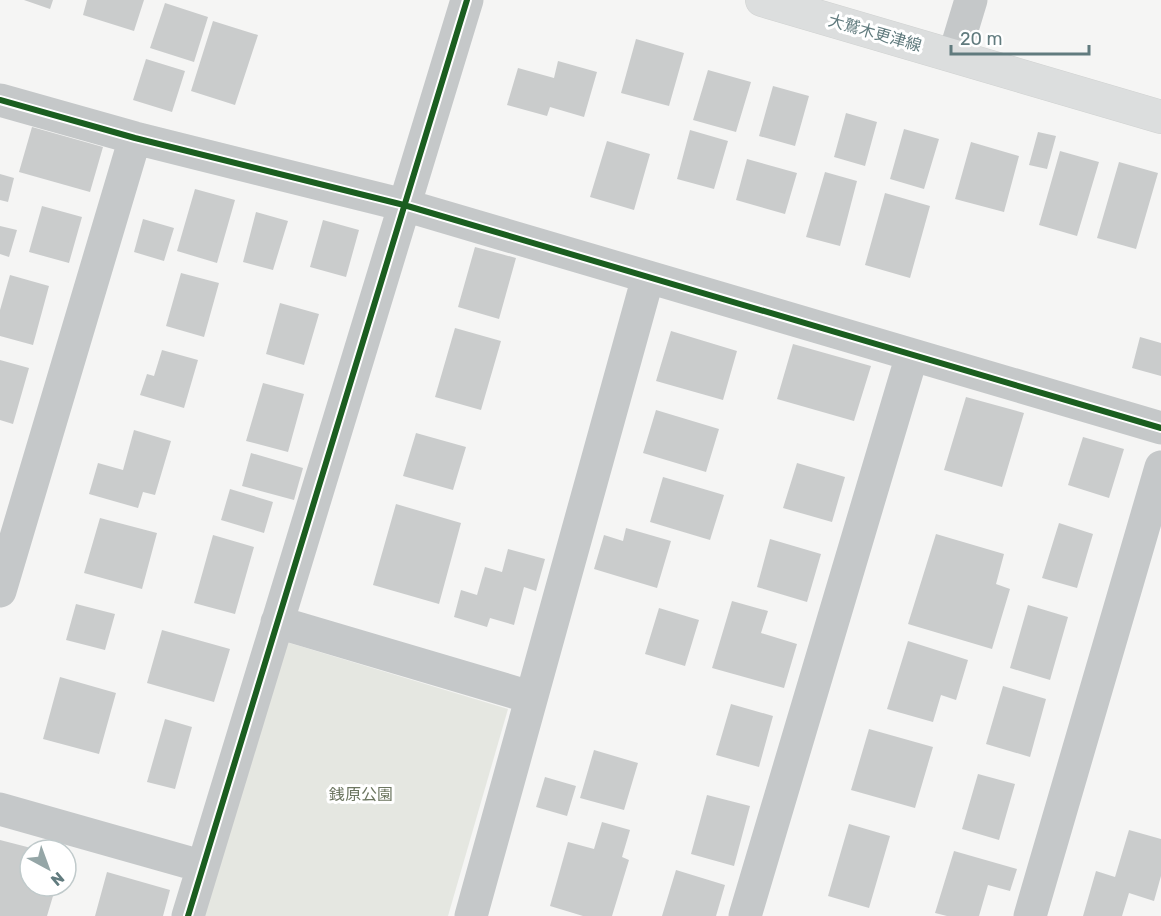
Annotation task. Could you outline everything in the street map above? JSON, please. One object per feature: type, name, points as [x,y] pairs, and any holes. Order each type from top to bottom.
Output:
[{"type":"main road","name":"大鷲木更津線","points":[[762,0],[1161,117]]},
{"type":"street","points":[[188,916],[201,866],[467,0]]},
{"type":"street","points":[[954,56],[971,0]]},
{"type":"street","points":[[0,100],[135,138],[404,205],[1161,428]]},
{"type":"street","points":[[0,591],[135,138]]},
{"type":"street","points":[[471,916],[648,277]]},
{"type":"street","points":[[745,916],[912,354]]},
{"type":"street","points":[[1030,916],[1161,468]]},
{"type":"street","points":[[276,622],[530,697]]},
{"type":"street","points":[[0,808],[201,866]]},
{"type":"green space","name":"銭原公園","points":[[283,641],[508,709],[448,916],[201,916]]},
{"type":"building","points":[[24,0],[53,0],[50,9]]},
{"type":"building","points":[[87,0],[144,0],[134,31],[83,15]]},
{"type":"building","points":[[165,3],[208,17],[194,62],[150,48]]},
{"type":"building","points":[[213,21],[258,35],[235,105],[191,91]]},
{"type":"building","points":[[636,39],[684,53],[669,106],[621,93]]},
{"type":"building","points":[[146,59],[185,71],[172,112],[133,100]]},
{"type":"building","points":[[558,61],[597,72],[584,117],[550,107],[547,116],[507,105],[518,68],[554,78]]},
{"type":"building","points":[[708,70],[751,82],[736,132],[693,120]]},
{"type":"building","points":[[773,86],[809,96],[795,146],[759,136]]},
{"type":"building","points":[[846,113],[877,122],[865,166],[834,157]]},
{"type":"building","points":[[32,127],[103,147],[90,192],[19,172]]},
{"type":"building","points":[[904,129],[939,139],[924,189],[890,179]]},
{"type":"building","points":[[690,130],[728,141],[714,189],[677,179]]},
{"type":"building","points":[[1038,132],[1056,136],[1047,169],[1029,165]]},
{"type":"building","points":[[607,141],[650,154],[634,210],[590,197]]},
{"type":"building","points":[[971,142],[1019,156],[1004,212],[955,199]]},
{"type":"building","points":[[1060,151],[1099,162],[1077,236],[1039,225]]},
{"type":"building","points":[[747,159],[797,173],[785,214],[736,200]]},
{"type":"building","points":[[1119,162],[1158,173],[1136,249],[1097,238]]},
{"type":"building","points":[[825,172],[857,181],[840,246],[806,237]]},
{"type":"building","points":[[0,174],[14,178],[8,202],[0,200]]},
{"type":"building","points":[[195,189],[235,200],[217,263],[177,251]]},
{"type":"building","points":[[885,193],[930,206],[910,278],[865,265]]},
{"type":"building","points":[[42,206],[82,217],[69,263],[29,252]]},
{"type":"building","points":[[256,212],[288,221],[273,270],[243,262]]},
{"type":"building","points":[[143,219],[174,228],[164,261],[134,252]]},
{"type":"building","points":[[323,220],[359,230],[346,277],[310,267]]},
{"type":"building","points":[[0,226],[17,230],[9,257],[0,254]]},
{"type":"building","points":[[475,247],[516,258],[499,319],[458,307]]},
{"type":"building","points":[[181,273],[219,283],[204,337],[166,326]]},
{"type":"building","points":[[10,275],[49,286],[33,345],[0,336],[0,310]]},
{"type":"building","points":[[280,303],[319,314],[304,365],[266,354]]},
{"type":"building","points":[[455,328],[501,341],[481,410],[435,397]]},
{"type":"building","points":[[671,331],[737,351],[723,400],[656,381]]},
{"type":"building","points":[[1140,337],[1161,343],[1161,376],[1132,368]]},
{"type":"building","points":[[793,344],[871,366],[854,421],[777,399]]},
{"type":"building","points":[[162,350],[198,360],[184,408],[140,395],[147,374],[154,376]]},
{"type":"building","points":[[0,360],[29,368],[13,424],[0,420]]},
{"type":"building","points":[[263,383],[304,394],[288,452],[246,441]]},
{"type":"building","points":[[966,397],[1024,413],[1002,487],[944,470]]},
{"type":"building","points":[[656,410],[719,429],[706,472],[643,453]]},
{"type":"building","points":[[134,430],[171,441],[155,495],[143,492],[138,508],[89,494],[98,463],[123,470]]},
{"type":"building","points":[[416,433],[466,447],[453,490],[403,476]]},
{"type":"building","points":[[1083,437],[1124,449],[1109,498],[1068,485]]},
{"type":"building","points":[[251,453],[303,468],[294,500],[242,486]]},
{"type":"building","points":[[797,463],[845,477],[832,522],[783,508]]},
{"type":"building","points":[[663,477],[724,495],[710,540],[650,522]]},
{"type":"building","points":[[230,489],[273,502],[264,533],[221,520]]},
{"type":"building","points":[[396,504],[461,523],[439,604],[373,585]]},
{"type":"building","points":[[100,518],[157,533],[142,589],[84,573]]},
{"type":"building","points":[[1059,523],[1093,534],[1077,588],[1042,578]]},
{"type":"building","points":[[626,528],[671,541],[657,588],[594,569],[604,535],[623,541]]},
{"type":"building","points":[[936,534],[1004,554],[996,584],[1010,589],[992,649],[908,624]]},
{"type":"building","points":[[213,535],[254,547],[235,614],[194,603]]},
{"type":"building","points":[[770,539],[821,554],[807,602],[757,587]]},
{"type":"building","points":[[508,549],[545,559],[536,591],[524,587],[514,625],[490,618],[487,627],[454,617],[461,590],[477,595],[485,567],[502,572]]},
{"type":"building","points":[[732,601],[768,611],[761,633],[797,644],[784,688],[712,668]]},
{"type":"building","points":[[76,604],[115,614],[105,650],[66,640]]},
{"type":"building","points":[[1028,605],[1068,617],[1050,680],[1010,668]]},
{"type":"building","points":[[659,608],[699,620],[685,666],[645,654]]},
{"type":"building","points":[[162,630],[230,649],[214,702],[147,683]]},
{"type":"building","points":[[908,641],[968,660],[956,700],[941,695],[933,722],[887,709]]},
{"type":"building","points":[[60,677],[116,693],[99,754],[43,739]]},
{"type":"building","points":[[1003,686],[1046,699],[1030,757],[986,744]]},
{"type":"building","points":[[731,704],[773,716],[759,767],[716,755]]},
{"type":"building","points":[[165,719],[192,727],[175,789],[147,782]]},
{"type":"building","points":[[869,729],[933,747],[915,808],[851,790]]},
{"type":"building","points":[[594,750],[638,763],[624,810],[580,798]]},
{"type":"building","points":[[978,774],[1015,784],[999,840],[962,829]]},
{"type":"building","points":[[545,777],[576,786],[567,816],[536,807]]},
{"type":"building","points":[[707,795],[750,806],[734,866],[691,854]]},
{"type":"building","points":[[602,822],[630,830],[622,857],[629,860],[612,916],[583,916],[550,906],[568,842],[594,849]]},
{"type":"building","points":[[849,824],[890,836],[869,908],[828,896]]},
{"type":"building","points":[[1129,830],[1161,839],[1161,876],[1154,901],[1129,893],[1122,916],[1083,916],[1096,871],[1115,877]]},
{"type":"building","points":[[0,840],[18,845],[18,898],[52,898],[47,916],[0,916]]},
{"type":"building","points":[[954,851],[1017,869],[1010,891],[988,885],[979,916],[947,916],[935,913]]},
{"type":"building","points":[[676,870],[725,885],[716,916],[662,916]]},
{"type":"building","points":[[107,872],[170,890],[163,916],[95,916]]},
{"type":"cycle path","points":[[188,916],[467,0]]},
{"type":"cycle path","points":[[0,100],[135,138],[404,205],[1161,428]]}]
